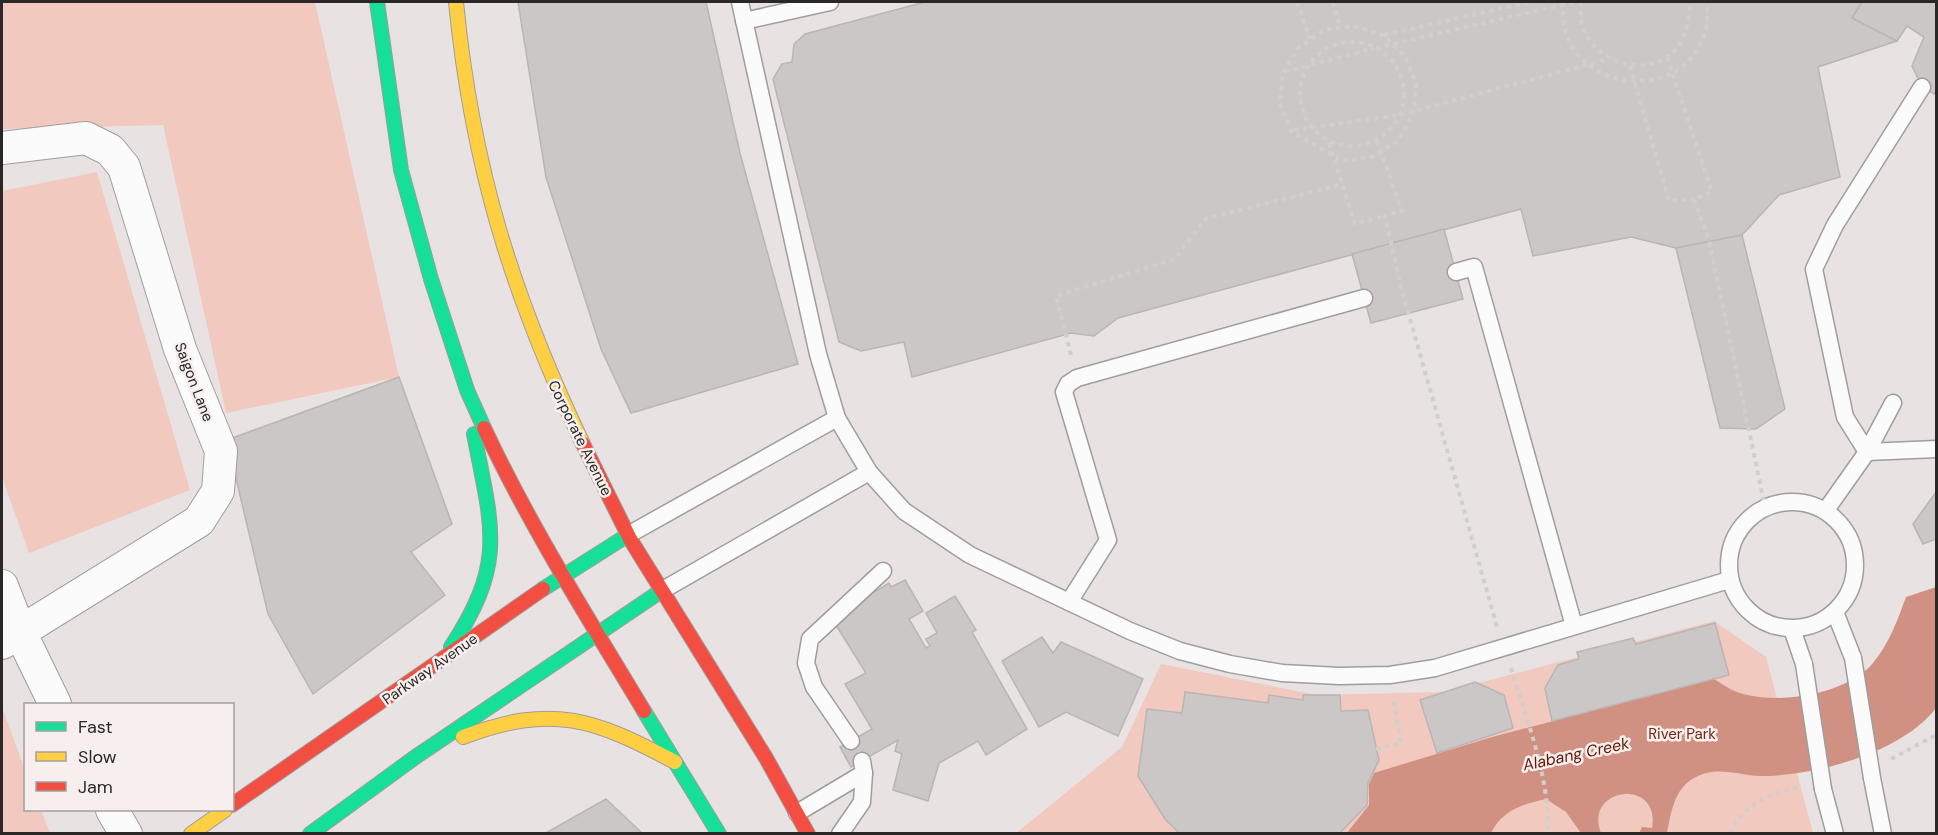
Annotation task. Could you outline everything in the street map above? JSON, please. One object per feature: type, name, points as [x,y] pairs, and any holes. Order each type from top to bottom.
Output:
[{"type":"main road","points":[[377,2],[400,170],[431,279],[467,390],[504,470],[562,576],[719,834]]},
{"type":"main road","name":"Corporate Avenue","points":[[456,2],[469,107],[483,181],[507,265],[549,374],[628,536],[737,707],[808,834]]},
{"type":"main road","points":[[443,661],[475,608],[489,570],[488,512],[467,390]]},
{"type":"main road","name":"Parkway Avenue","points":[[234,804],[443,661],[562,576],[628,536]]},
{"type":"main road","points":[[310,834],[414,758],[661,591]]},
{"type":"main road","points":[[414,758],[473,733],[514,721],[567,717],[620,734],[675,762]]},
{"type":"main road","points":[[190,834],[224,811]]},
{"type":"street","name":"Saigon Lane","points":[[2,148],[86,138],[110,150],[124,167],[180,349],[221,451],[218,491],[200,521],[11,637]]},
{"type":"street","points":[[2,586],[11,637],[53,703]]},
{"type":"street","points":[[113,811],[126,834]]},
{"type":"lane","points":[[740,2],[818,354],[837,418],[869,472],[904,511],[970,555],[1180,651],[1230,664],[1327,676],[1389,675],[1435,668],[1729,580]]},
{"type":"lane","points":[[744,21],[830,2]]},
{"type":"lane","points":[[1866,452],[1845,417],[1814,269],[1835,225],[1922,87]]},
{"type":"lane","points":[[1456,272],[1474,267],[1574,626]]},
{"type":"lane","points":[[1069,602],[1108,540],[1064,392],[1068,384],[1077,378],[1364,298]]},
{"type":"lane","points":[[1826,510],[1866,452],[1893,403]]},
{"type":"lane","points":[[628,536],[837,418]]},
{"type":"lane","points":[[1866,452],[1936,449]]},
{"type":"lane","points":[[661,591],[869,472]]},
{"type":"lane","points":[[1793,501],[1826,510],[1843,526],[1853,548],[1855,571],[1849,594],[1835,612],[1815,625],[1792,629],[1764,623],[1741,605],[1729,580],[1729,550],[1741,525],[1764,507],[1793,501]]},
{"type":"lane","points":[[851,741],[814,687],[806,663],[810,639],[883,571]]},
{"type":"lane","points":[[1835,612],[1853,658],[1883,834]]},
{"type":"lane","points":[[1792,629],[1804,664],[1823,789],[1835,834]]},
{"type":"lane","points":[[797,813],[863,767],[862,802],[840,834]]},
{"type":"path","points":[[1297,2],[1310,39]]},
{"type":"path","points":[[1333,2],[1340,28]]},
{"type":"path","points":[[1383,35],[1529,2]]},
{"type":"path","points":[[1564,2],[1567,35],[1583,61],[1609,78],[1639,83],[1668,76],[1693,57],[1706,29],[1707,2]]},
{"type":"path","points":[[1284,72],[1375,48],[1574,2]]},
{"type":"path","points":[[1581,2],[1581,23],[1591,44],[1608,60],[1630,66],[1649,64],[1667,57],[1682,39],[1691,2]]},
{"type":"path","points":[[1354,26],[1383,35],[1405,56],[1416,84],[1413,115],[1398,141],[1372,157],[1342,161],[1293,131],[1280,103],[1284,72],[1299,46],[1310,39],[1324,30],[1354,26]]},
{"type":"path","points":[[1349,42],[1375,48],[1396,64],[1405,89],[1401,115],[1377,141],[1354,148],[1329,142],[1308,124],[1299,98],[1304,71],[1322,50],[1349,42]]},
{"type":"path","points":[[1630,66],[1669,201],[1694,199],[1712,192],[1667,57]]},
{"type":"path","points":[[1293,131],[1401,115],[1608,60]]},
{"type":"path","points":[[1329,142],[1354,224],[1402,211],[1377,141]]},
{"type":"path","points":[[1077,378],[1056,296],[1175,259],[1205,219],[1343,184]]},
{"type":"path","points":[[1694,199],[1709,240],[1764,507]]},
{"type":"path","points":[[1385,216],[1406,304],[1503,648],[1528,724],[1548,806],[1548,834]]},
{"type":"path","points":[[1376,749],[1401,743],[1389,675]]},
{"type":"green space","points":[[2,2],[315,2],[399,377],[226,413],[163,125],[2,129]]},
{"type":"green space","points":[[97,172],[190,490],[29,553],[2,477],[2,191]]},
{"type":"green space","name":"River Park","points":[[1714,621],[1766,657],[1813,833],[1015,834],[1122,747],[1161,664],[1317,695],[1445,692]]},
{"type":"green space","points":[[3,710],[24,767],[24,811],[41,811],[50,833],[2,833]]},
{"type":"water","name":"Alabang Creek","points":[[1936,587],[1936,708],[1921,724],[1881,749],[1807,772],[1761,776],[1719,771],[1702,774],[1682,788],[1672,810],[1667,833],[1639,833],[1642,827],[1652,828],[1652,812],[1645,801],[1635,795],[1623,794],[1612,798],[1603,806],[1598,817],[1601,833],[1581,833],[1566,812],[1546,799],[1529,803],[1507,813],[1491,833],[1346,834],[1369,805],[1369,784],[1374,773],[1492,737],[1714,679],[1739,693],[1763,697],[1797,697],[1832,689],[1862,673],[1879,656],[1906,597]]},
{"type":"building","points":[[518,2],[706,2],[740,153],[798,364],[631,413],[601,349],[546,177]]},
{"type":"building","points":[[925,2],[1862,2],[1852,18],[1897,41],[1818,67],[1840,177],[1779,195],[1742,235],[1676,248],[1631,237],[1533,256],[1521,209],[1118,318],[1094,336],[1071,333],[912,377],[904,342],[861,351],[839,342],[773,79],[782,64],[792,62],[794,44],[805,34]]},
{"type":"building","points":[[1862,2],[1936,2],[1936,95],[1922,87],[1912,66],[1924,37],[1907,26],[1897,41],[1852,18]]},
{"type":"building","points":[[1444,229],[1463,299],[1371,323],[1352,254]]},
{"type":"building","points":[[1742,235],[1785,409],[1756,429],[1720,428],[1676,248]]},
{"type":"building","points":[[399,377],[452,524],[411,552],[445,595],[313,694],[268,614],[227,440]]},
{"type":"building","points":[[1936,492],[1936,539],[1923,544],[1913,524]]},
{"type":"building","points":[[905,580],[923,611],[909,619],[926,648],[930,646],[926,639],[937,633],[926,613],[955,596],[976,630],[972,632],[1027,729],[986,755],[978,741],[939,763],[928,801],[893,790],[902,754],[895,751],[898,740],[851,767],[840,747],[872,729],[845,684],[866,673],[834,622],[845,610],[889,583],[891,587]]},
{"type":"building","points":[[1715,623],[1729,675],[1552,721],[1545,688],[1558,665],[1579,659],[1577,652],[1633,638],[1636,644]]},
{"type":"building","points":[[1042,637],[1053,653],[1061,642],[1143,679],[1118,736],[1066,712],[1039,727],[1002,661]]},
{"type":"building","points":[[1475,682],[1504,695],[1513,728],[1437,753],[1420,700]]},
{"type":"building","points":[[1185,692],[1268,703],[1269,695],[1303,700],[1303,695],[1340,695],[1341,711],[1368,710],[1379,760],[1368,783],[1367,805],[1339,834],[1180,834],[1165,819],[1138,776],[1147,709],[1182,713]]},
{"type":"building","points":[[606,799],[643,834],[544,834]]},
{"type":"traffic: fast","points":[[377,2],[401,170],[431,279],[467,390],[484,428]]},
{"type":"traffic: fast","points":[[451,647],[469,617],[481,591],[488,567],[489,520],[474,434]]},
{"type":"traffic: fast","points":[[543,589],[628,535]]},
{"type":"traffic: fast","points":[[310,834],[414,758],[661,591]]},
{"type":"traffic: fast","points":[[644,711],[719,834]]},
{"type":"traffic: slow","points":[[456,2],[473,119],[484,175],[499,229],[535,335],[583,444]]},
{"type":"traffic: slow","points":[[463,737],[523,721],[548,719],[572,721],[596,726],[620,735],[675,762]]},
{"type":"traffic: slow","points":[[191,834],[224,811]]},
{"type":"traffic: jam","points":[[484,428],[540,536],[644,711]]},
{"type":"traffic: jam","points":[[583,444],[630,539],[766,758],[808,834]]},
{"type":"traffic: jam","points":[[234,804],[543,589]]}]
